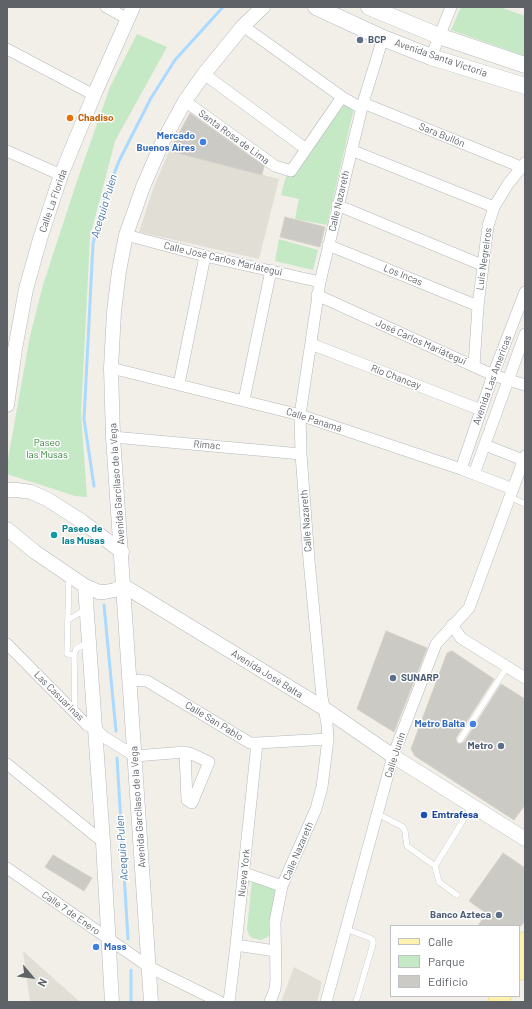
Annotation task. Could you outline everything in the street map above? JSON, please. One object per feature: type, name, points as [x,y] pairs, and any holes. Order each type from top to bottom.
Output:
[{"type":"main road","name":"Avenida Santa Victoria","points":[[316,7],[383,38],[431,56],[525,86]]},
{"type":"main road","name":"Avenida Santa Victoria","points":[[368,7],[384,10],[439,36],[525,66]]},
{"type":"street","points":[[106,7],[130,13]]},
{"type":"street","name":"Avenida Garcilaso de la Vega","points":[[151,1002],[122,552],[113,437],[111,368],[114,312],[119,271],[126,235],[143,187],[162,143],[185,101],[204,74],[243,26],[263,7]]},
{"type":"street","points":[[431,56],[451,7]]},
{"type":"street","name":"Calle La Florida","points":[[7,405],[15,349],[26,290],[40,239],[61,175],[130,13]]},
{"type":"street","name":"Sara Bullón","points":[[243,26],[342,97],[523,165]]},
{"type":"street","name":"Calle Nazareth","points":[[270,1002],[275,989],[276,980],[275,922],[282,886],[316,809],[322,787],[328,739],[322,696],[311,583],[301,454],[300,415],[320,282],[328,245],[362,105],[383,38]]},
{"type":"street","points":[[7,49],[94,95]]},
{"type":"street","points":[[204,74],[306,149]]},
{"type":"street","name":"Santa Rosa de Lima","points":[[185,101],[275,166],[290,171],[342,97]]},
{"type":"street","points":[[351,150],[494,207]]},
{"type":"street","points":[[7,151],[61,175]]},
{"type":"street","name":"Luis Negreiros","points":[[474,366],[482,265],[488,226],[494,207],[508,184],[523,165]]},
{"type":"street","points":[[337,205],[482,265]]},
{"type":"street","name":"Calle José Carlos Mariátegui","points":[[126,235],[206,256],[320,282]]},
{"type":"street","name":"Los Incas","points":[[328,245],[478,306]]},
{"type":"street","points":[[179,384],[206,256]]},
{"type":"street","points":[[244,400],[271,270]]},
{"type":"street","name":"Avenida Las Americas","points":[[461,469],[493,376],[525,292]]},
{"type":"street","name":"José Carlos Mariátegui","points":[[318,295],[493,376],[525,385]]},
{"type":"street","name":"Avenida Las Americas","points":[[474,474],[525,334]]},
{"type":"street","name":"Río Chancay","points":[[311,344],[481,410]]},
{"type":"street","name":"Calle Panamá","points":[[111,368],[300,415],[461,469],[512,493]]},
{"type":"street","name":"Rímac","points":[[113,437],[301,454]]},
{"type":"street","points":[[485,445],[524,458]]},
{"type":"street","name":"Calle Junín","points":[[326,1002],[393,756],[436,644],[469,608],[524,458]]},
{"type":"street","points":[[7,490],[31,492],[47,499],[83,522],[122,552]]},
{"type":"street","points":[[7,529],[35,552],[85,586],[99,592],[115,590],[124,586]]},
{"type":"street","points":[[85,586],[103,842],[112,1002]]},
{"type":"street","name":"Avenida José Balta","points":[[124,586],[325,709],[393,756],[525,840]]},
{"type":"street","points":[[452,625],[461,638],[525,678]]},
{"type":"street","name":"Las Casuarinas","points":[[7,644],[87,725],[95,728],[104,737],[135,756]]},
{"type":"street","name":"Calle San Pablo","points":[[130,680],[147,681],[250,743],[257,744],[328,739]]},
{"type":"street","name":"Nueva York","points":[[228,1002],[236,945],[257,744]]},
{"type":"street","points":[[135,756],[185,752],[209,762],[192,804],[187,800],[185,752]]},
{"type":"street","points":[[7,764],[103,842]]},
{"type":"street","name":"Calle 7 de Enero","points":[[7,868],[149,967],[220,1002]]},
{"type":"street","points":[[244,873],[282,886]]},
{"type":"street","points":[[236,945],[276,951]]},
{"type":"lane","points":[[512,493],[525,504]]},
{"type":"lane","points":[[69,576],[67,654],[74,655]]},
{"type":"lane","points":[[68,620],[86,609]]},
{"type":"lane","points":[[75,713],[74,655],[76,649],[88,642]]},
{"type":"lane","points":[[460,740],[507,667]]},
{"type":"lane","points":[[435,866],[472,806]]},
{"type":"lane","points":[[378,814],[403,827],[408,846],[435,866],[439,882],[457,895]]},
{"type":"lane","points":[[346,929],[370,938],[373,944],[356,1002]]},
{"type":"shaded area","points":[[169,151],[279,179],[259,259],[139,232],[153,189]]},
{"type":"shaded area","points":[[23,951],[80,1002],[30,1002]]},
{"type":"shaded area","points":[[294,967],[322,982],[317,1002],[281,1002]]},
{"type":"green space","points":[[461,7],[500,7],[525,16],[525,56],[451,30]]},
{"type":"green space","name":"Paseo las Musas","points":[[137,34],[167,47],[115,141],[90,237],[81,413],[87,497],[75,496],[7,474],[7,465],[30,336],[43,285],[110,87]]},
{"type":"green space","points":[[346,103],[354,108],[327,225],[295,219],[299,199],[281,195],[287,172],[341,107]]},
{"type":"green space","points":[[279,239],[318,250],[313,270],[275,261]]},
{"type":"green space","points":[[252,881],[276,889],[271,935],[261,940],[252,938],[247,929]]},
{"type":"building","name":"Mercado Buenos Aires","points":[[190,113],[264,166],[262,175],[169,151]]},
{"type":"building","points":[[285,217],[325,227],[320,247],[280,237]]},
{"type":"building","name":"SUNARP","points":[[386,631],[427,648],[394,732],[357,709]]},
{"type":"building","name":"Metro Balta","points":[[452,651],[494,679],[456,738],[457,743],[460,744],[464,742],[501,684],[525,699],[525,805],[514,820],[415,756],[411,749],[447,653]]},
{"type":"building","points":[[503,853],[525,868],[525,921],[521,926],[479,925],[486,913],[469,901]]},
{"type":"building","points":[[53,855],[92,878],[84,891],[45,867]]},
{"type":"waterway","name":"Acequia Pulen","points":[[94,486],[84,419],[93,244],[102,206],[119,161],[151,98],[175,60],[223,7]]},
{"type":"waterway","name":"Acequia Pulen","points":[[104,605],[116,731]]},
{"type":"waterway","name":"Acequia Pulen","points":[[117,758],[128,939]]},
{"type":"waterway","name":"Acequia Pulen","points":[[131,970],[131,1002]]},
{"type":"place","name":"BCP","points":[[360,40]]},
{"type":"place","name":"Chadiso","points":[[70,118]]},
{"type":"place","name":"Mercado Buenos Aires","points":[[203,142]]},
{"type":"place","name":"Paseo de las Musas","points":[[54,535]]},
{"type":"place","name":"SUNARP","points":[[393,678]]},
{"type":"place","name":"Metro Balta","points":[[473,724]]},
{"type":"place","name":"Metro","points":[[501,746]]},
{"type":"place","name":"Emtrafesa","points":[[424,815]]},
{"type":"place","name":"Banco Azteca","points":[[499,915]]},
{"type":"place","name":"Mass","points":[[96,947]]}]
